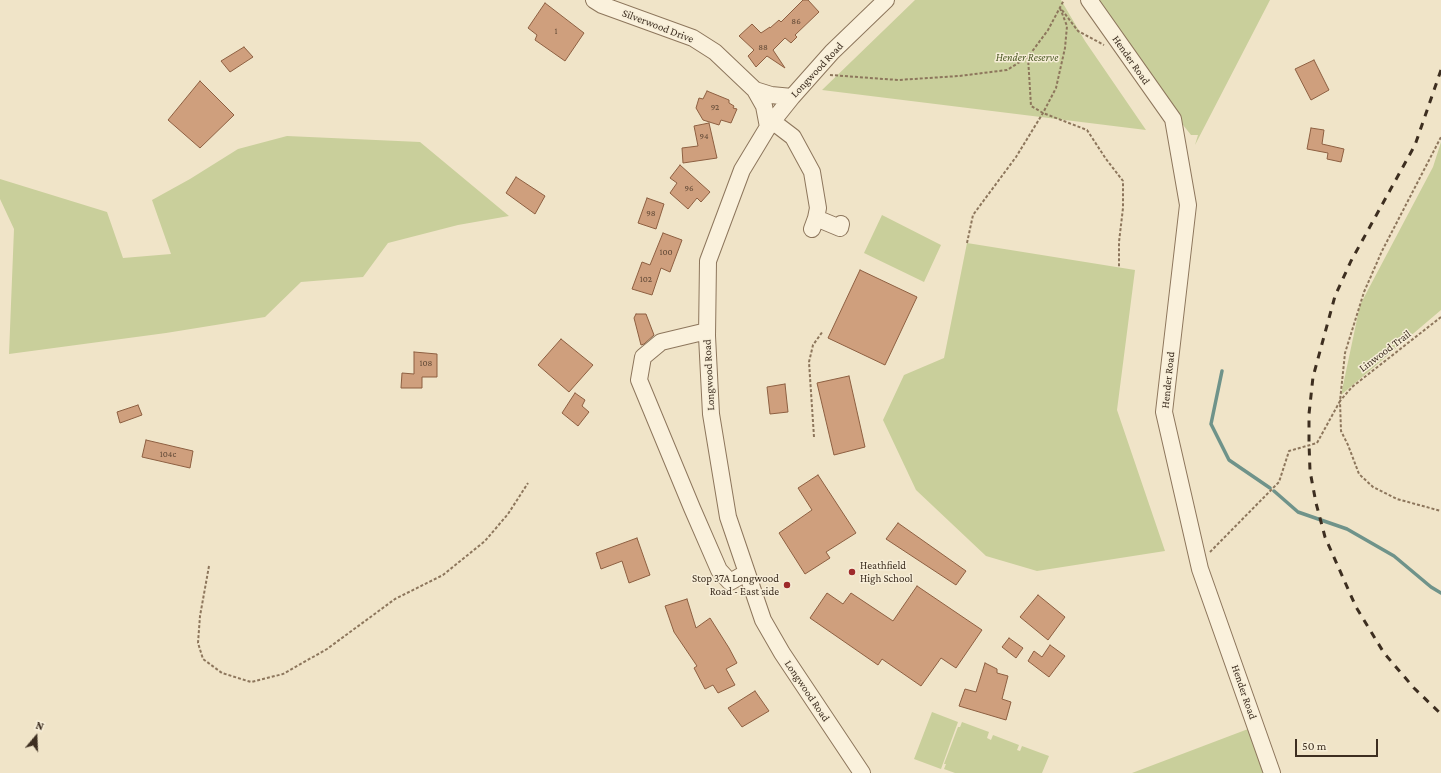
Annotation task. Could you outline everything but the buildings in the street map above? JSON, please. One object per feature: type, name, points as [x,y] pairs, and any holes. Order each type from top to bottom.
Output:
[{"type":"street","name":"Silverwood Drive","points":[[594,0],[602,5],[693,38],[715,52],[755,90],[764,106],[770,124]]},
{"type":"street","name":"Longwood Road","points":[[862,773],[782,653],[763,620],[728,517],[711,414],[707,331],[708,261],[742,170],[770,124],[812,73],[886,0]]},
{"type":"street","name":"Hender Road","points":[[1089,0],[1173,120],[1188,204],[1164,412],[1200,569],[1272,773]]},
{"type":"street","name":"Silverwood Drive","points":[[755,90],[771,95],[792,97]]},
{"type":"street","points":[[770,124],[793,137],[812,172],[818,208],[814,224],[840,228],[841,224]]},
{"type":"street","points":[[707,331],[661,342],[643,357],[639,380],[719,570],[730,582],[746,573]]},
{"type":"path","points":[[812,73],[898,80],[959,76],[1006,70],[1028,57],[1048,30],[1064,0]]},
{"type":"path","points":[[1060,7],[1078,31],[1101,44],[1125,51]]},
{"type":"path","points":[[967,243],[973,215],[1016,156],[1043,113],[1056,88],[1067,26],[1060,7]]},
{"type":"path","points":[[1028,57],[1031,106],[1043,113],[1087,130],[1106,159],[1123,181],[1123,208],[1119,267]]},
{"type":"path","points":[[1441,137],[1382,251],[1364,292],[1345,353],[1340,401],[1341,431],[1359,474],[1373,487],[1397,499],[1441,511]]},
{"type":"path","name":"Linwood Trail","points":[[1340,401],[1352,386],[1441,317]]},
{"type":"path","points":[[814,437],[809,362],[813,345],[823,331]]},
{"type":"path","points":[[1200,569],[1208,553],[1279,482],[1289,451],[1317,443],[1340,401]]},
{"type":"path","points":[[209,566],[200,616],[198,643],[203,659],[222,672],[251,682],[283,674],[327,649],[395,599],[443,575],[485,541],[508,514],[528,483]]},
{"type":"green space","name":"Hender Reserve","points":[[915,0],[1061,0],[1085,41],[1146,130],[822,90]]},
{"type":"green space","points":[[1090,0],[1270,0],[1195,145],[1198,135],[1191,135],[1106,28]]},
{"type":"green space","points":[[287,136],[420,142],[509,216],[458,225],[388,243],[363,277],[301,282],[265,317],[166,333],[9,354],[14,229],[0,199],[0,179],[107,212],[123,258],[171,254],[152,200],[190,179],[238,149]]},
{"type":"green space","points":[[1441,142],[1441,310],[1341,395],[1360,305],[1433,167]]},
{"type":"green space","points":[[882,215],[941,245],[924,282],[864,253]]},
{"type":"green space","points":[[967,243],[1135,270],[1117,410],[1165,551],[1037,571],[986,556],[916,490],[883,420],[904,375],[944,358]]},
{"type":"green space","points":[[932,712],[958,722],[941,769],[914,759]]},
{"type":"green space","points":[[962,722],[989,732],[987,738],[991,740],[993,735],[1019,745],[1017,750],[1020,751],[1022,746],[1049,756],[1042,773],[955,773],[944,769],[946,764],[944,764],[958,727],[960,727]]},
{"type":"green space","points":[[1256,726],[1272,773],[1132,773]]},
{"type":"waterway","points":[[1222,371],[1211,424],[1229,460],[1270,488]]},
{"type":"waterway","points":[[1274,491],[1298,512],[1347,529],[1394,556],[1431,587],[1441,593]]},
{"type":"railway","points":[[1441,70],[1415,145],[1351,261],[1335,296],[1313,377],[1309,414],[1310,471],[1316,503],[1325,537],[1356,607],[1384,653],[1414,688],[1441,714]]},
{"type":"place","name":"Heathfield High School","points":[[852,572]]},
{"type":"place","name":"Stop 37A Longwood Road - East side","points":[[787,585]]}]
